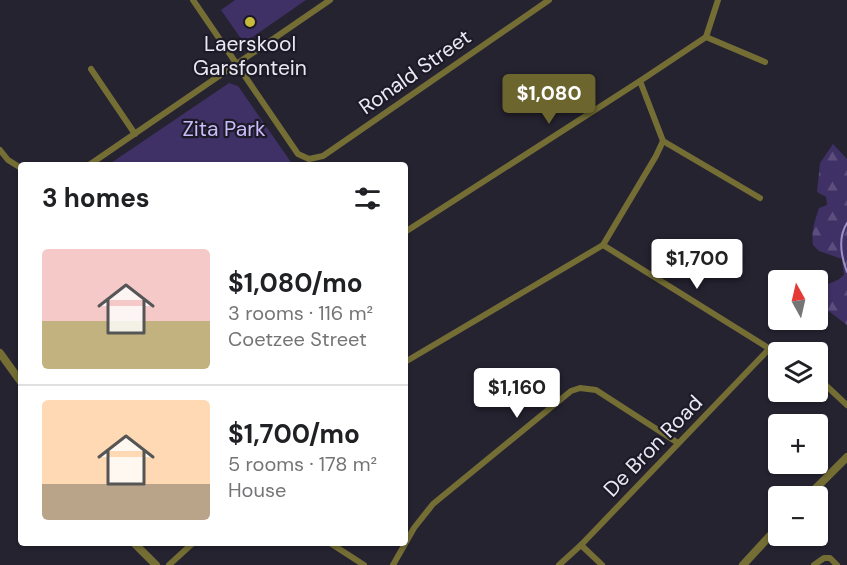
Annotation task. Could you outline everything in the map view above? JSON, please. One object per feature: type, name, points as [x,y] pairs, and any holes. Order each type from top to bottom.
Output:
[{"type":"street","points":[[193,0],[238,64]]},
{"type":"street","points":[[93,162],[330,0]]},
{"type":"street","name":"Ronald Street","points":[[238,64],[298,154],[309,159],[323,156],[549,0]]},
{"type":"street","points":[[408,230],[706,37],[718,0]]},
{"type":"street","points":[[706,37],[765,62]]},
{"type":"street","points":[[91,69],[135,134]]},
{"type":"street","points":[[640,81],[663,141],[760,198]]},
{"type":"street","points":[[408,360],[603,245],[663,141]]},
{"type":"street","points":[[0,150],[8,160],[18,166]]},
{"type":"street","points":[[603,245],[768,348]]},
{"type":"street","name":"De Bron Road","points":[[559,565],[581,545],[768,350]]},
{"type":"street","points":[[0,353],[18,378]]},
{"type":"street","points":[[828,387],[847,405]]},
{"type":"street","points":[[408,539],[433,504],[571,391],[580,388],[596,390],[678,443]]},
{"type":"street","points":[[818,486],[847,457]]},
{"type":"street","points":[[744,565],[768,538]]},
{"type":"street","points":[[581,545],[602,565]]},
{"type":"street","points":[[137,546],[156,565]]},
{"type":"street","points":[[169,565],[190,546]]},
{"type":"street","points":[[335,546],[364,565]]},
{"type":"street","points":[[393,565],[404,546]]},
{"type":"street","points":[[814,565],[824,558],[830,558],[837,565]]},
{"type":"green space","name":"Laerskool Garsfontein","points":[[235,0],[306,0],[244,43],[221,10]]},
{"type":"green space","name":"Zita Park","points":[[229,83],[238,86],[291,162],[112,162]]},
{"type":"green space","points":[[833,144],[847,159],[847,325],[828,311],[828,284],[844,275],[842,259],[819,251],[813,245],[814,226],[819,208],[827,205],[826,197],[817,192],[820,163]]},
{"type":"waterway","points":[[847,223],[842,234],[841,247],[847,272]]},
{"type":"place","name":"Laerskool Garsfontein","points":[[250,22]]}]
